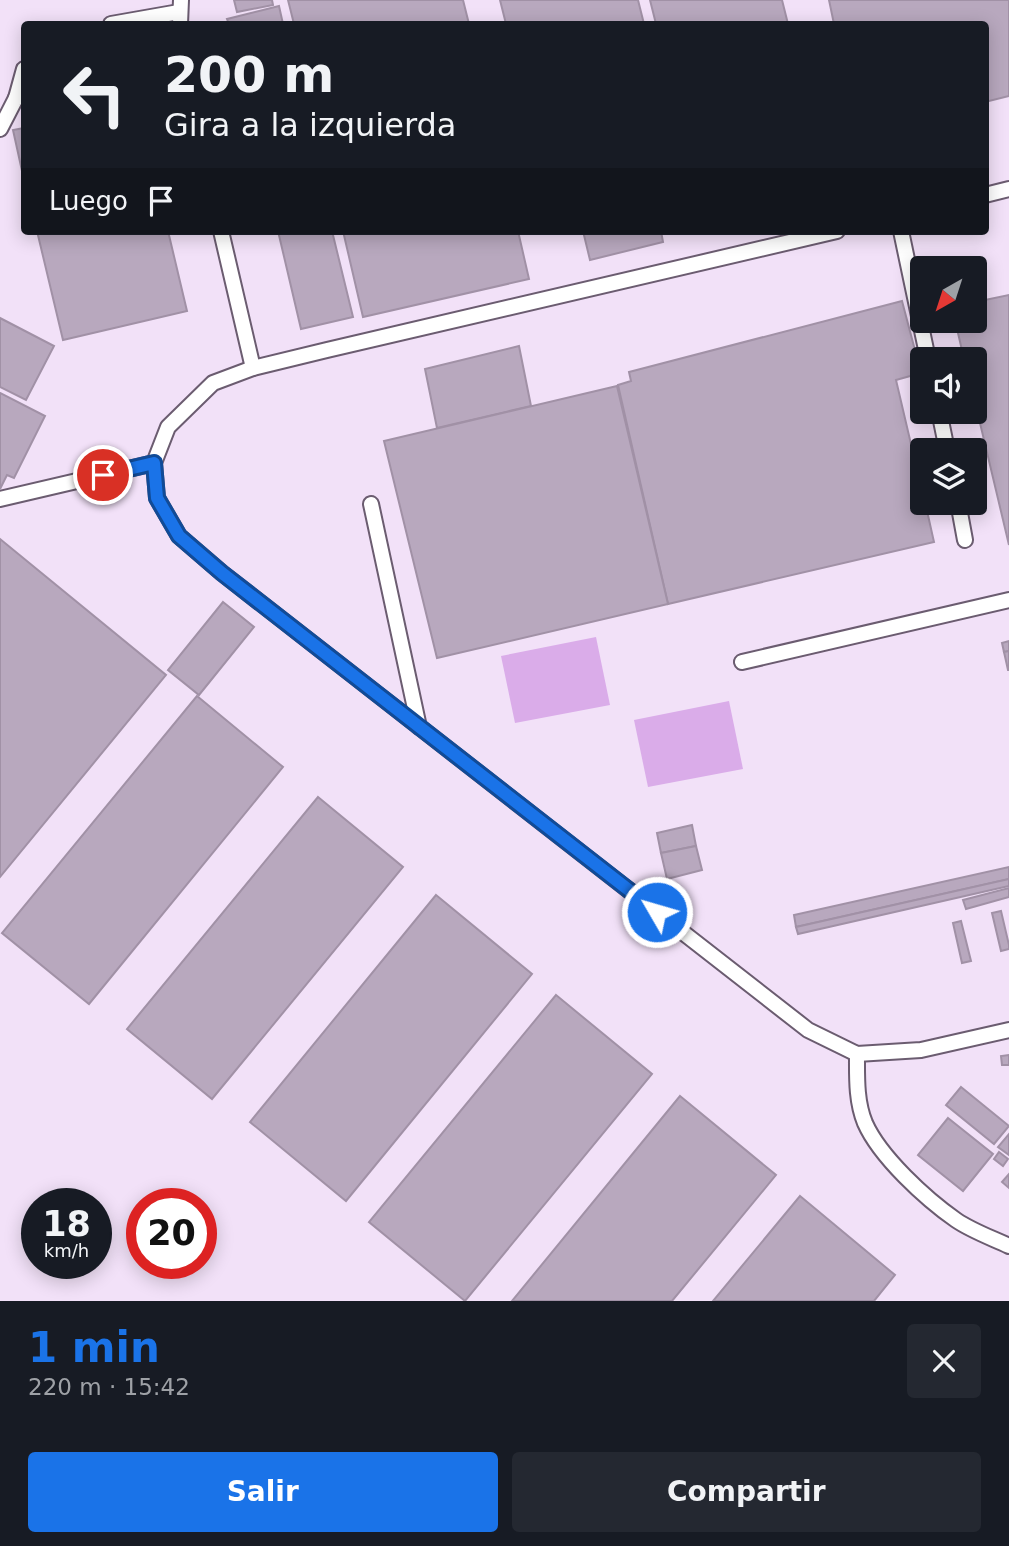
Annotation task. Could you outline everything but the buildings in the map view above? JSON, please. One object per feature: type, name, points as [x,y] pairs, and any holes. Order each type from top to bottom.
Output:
[{"type":"lane","points":[[128,21],[180,12]]},
{"type":"lane","points":[[0,129],[20,98]]},
{"type":"lane","points":[[989,194],[1009,189]]},
{"type":"lane","points":[[222,235],[253,368]]},
{"type":"lane","points":[[820,235],[253,368],[213,383],[168,427],[154,463],[157,498],[179,536],[222,573],[808,1030],[857,1054],[921,1050],[1009,1030]]},
{"type":"lane","points":[[902,235],[925,347]]},
{"type":"lane","points":[[0,499],[154,463]]},
{"type":"lane","points":[[371,504],[419,727]]},
{"type":"lane","points":[[960,515],[965,540]]},
{"type":"lane","points":[[743,662],[1009,600]]},
{"type":"lane","points":[[857,1054],[858,1092],[865,1123],[884,1152],[914,1186],[958,1221],[1009,1246]]},
{"type":"shaded area","points":[[596,637],[610,705],[515,723],[501,656]]},
{"type":"shaded area","points":[[729,701],[743,769],[648,787],[634,720]]},
{"type":"route","points":[[103,475],[154,463],[157,498],[179,536],[222,573],[657,912]]}]
